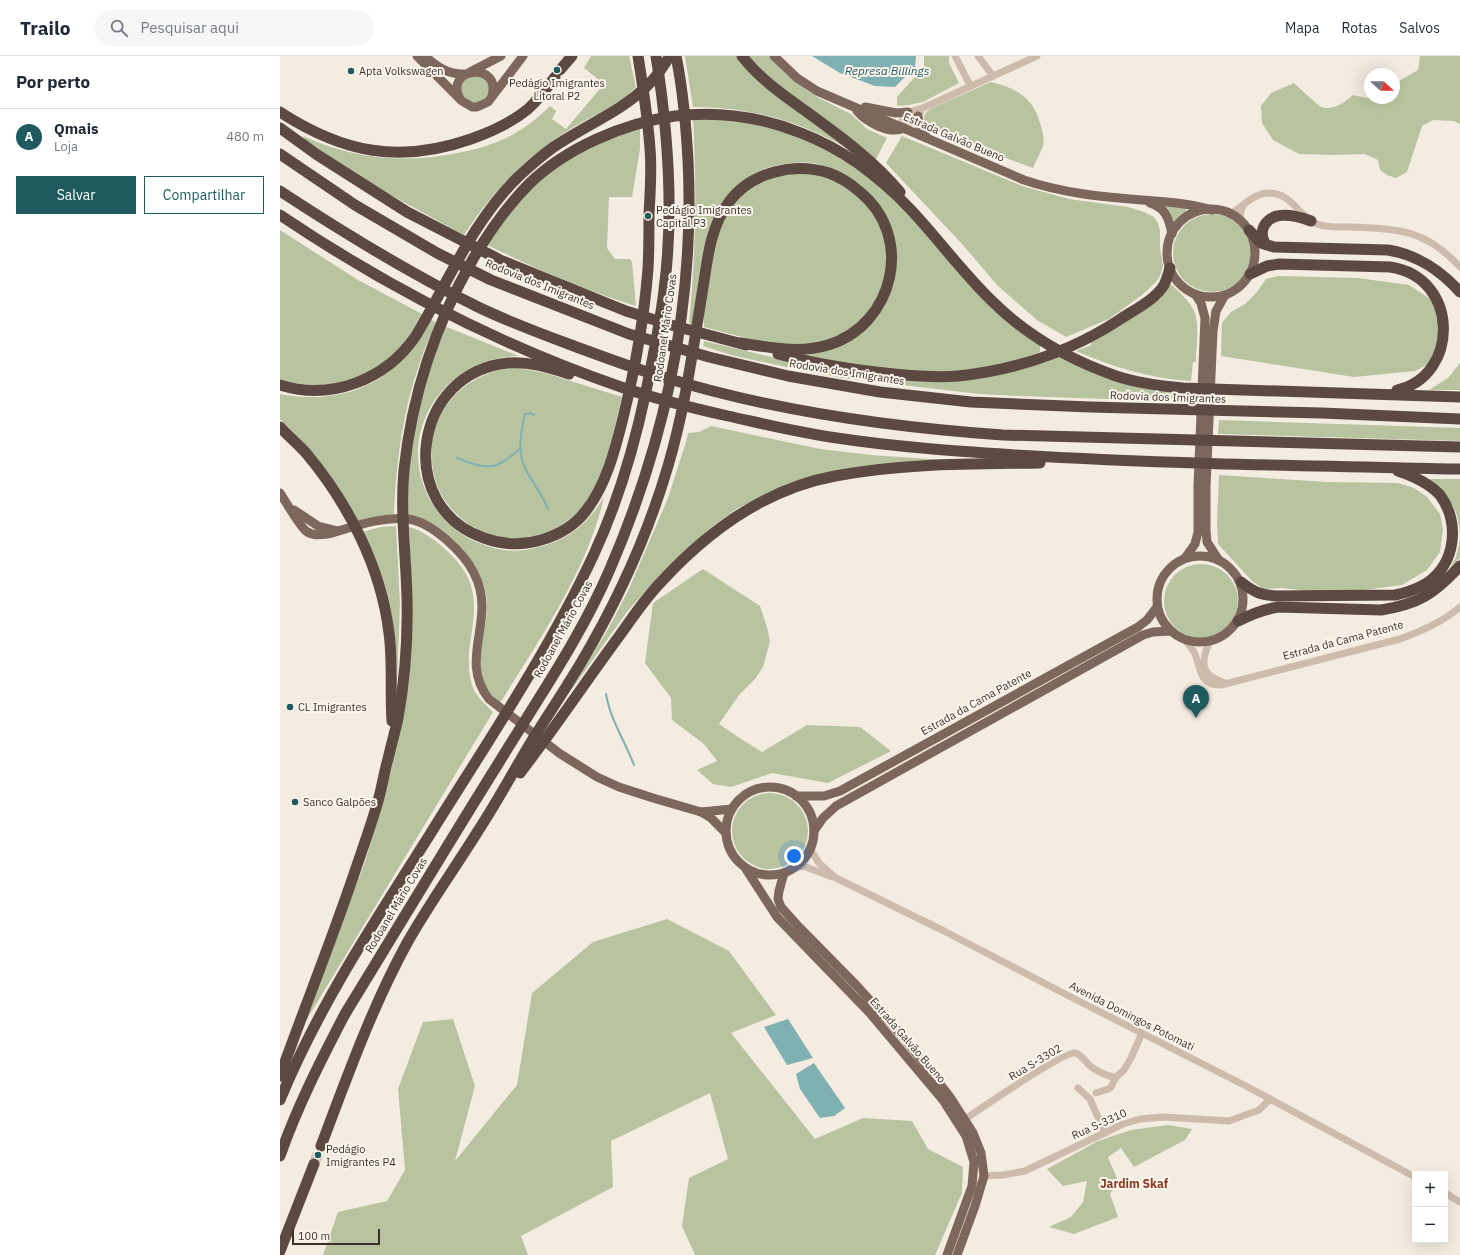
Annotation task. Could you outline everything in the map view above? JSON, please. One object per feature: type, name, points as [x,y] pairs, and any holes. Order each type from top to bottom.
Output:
[{"type":"highway","points":[[280,112],[309,130],[355,147],[382,152],[430,150],[463,142],[507,124],[529,108],[572,56]]},
{"type":"highway","points":[[618,386],[596,382],[546,367],[519,363],[499,364],[460,382],[442,400],[432,420],[426,439],[424,457],[430,484],[440,505],[465,529],[478,536],[500,543],[519,544],[540,540],[563,531],[575,523],[584,514],[598,494],[611,460],[628,398],[638,349],[648,267],[650,150],[646,102],[638,56]]},
{"type":"highway","name":"Rodoanel Mário Covas","points":[[280,1100],[296,1064],[323,1011],[356,954],[513,701],[554,632],[595,552],[619,491],[638,430],[653,358],[664,288],[668,226],[668,150],[663,96],[656,56]]},
{"type":"highway","points":[[280,385],[291,388],[316,390],[345,387],[368,378],[395,360],[415,336],[470,237],[504,191],[523,172],[549,150],[631,100],[653,80],[670,56]]},
{"type":"highway","name":"Rodoanel Mário Covas","points":[[280,1156],[297,1113],[325,1052],[345,1014],[576,636],[610,570],[641,490],[653,454],[665,408],[684,302],[689,226],[687,143],[683,92],[676,56]]},
{"type":"highway","points":[[742,56],[756,73],[770,85],[845,139],[871,161],[888,177],[901,193],[911,210]]},
{"type":"highway","points":[[280,1076],[372,822],[393,738],[401,696],[406,642],[407,602],[403,532],[404,472],[418,387],[432,346],[461,280],[488,233],[507,208],[531,182],[564,158],[592,141],[617,130],[644,122],[690,114],[724,115],[761,120],[819,140],[857,163],[883,184],[911,210],[988,297],[1020,326],[1050,347],[1117,376],[1154,385],[1183,388],[1460,397]]},
{"type":"highway","points":[[280,128],[316,154],[407,212],[447,234],[500,260],[626,310],[710,336],[831,366],[923,377],[957,376],[1009,367],[1036,360],[1088,339],[1151,298],[1163,286],[1170,268]]},
{"type":"highway","name":"Rodovia dos Imigrantes","points":[[280,154],[355,205],[437,253],[491,280],[629,334],[709,357],[788,376],[880,392],[971,402],[1090,408],[1322,413],[1460,419]]},
{"type":"highway","points":[[321,1146],[366,1030],[408,941],[492,808],[536,744],[546,719],[582,660],[621,588],[667,470],[679,424],[712,236],[727,204],[749,183],[760,177],[794,168],[817,170],[831,174],[862,193],[877,212],[884,224],[891,251],[889,281],[884,295],[875,312],[853,333],[824,346],[802,350],[740,343]]},
{"type":"highway","points":[[280,191],[345,234],[424,280],[479,308],[545,336],[623,364],[703,388],[794,409],[864,421],[938,430],[1003,435],[1460,447]]},
{"type":"highway","points":[[280,215],[353,263],[412,296],[522,349],[618,386],[700,410],[783,428],[834,438],[901,446],[1101,460],[1232,465],[1460,469]]},
{"type":"highway","points":[[1265,244],[1262,238],[1263,229],[1265,224],[1272,218],[1279,216],[1291,216],[1311,221]]},
{"type":"highway","points":[[1249,230],[1257,239],[1274,247],[1388,250],[1401,252],[1418,258],[1434,268],[1450,281],[1460,292]]},
{"type":"highway","points":[[1250,274],[1267,266],[1279,264],[1404,268],[1420,274],[1436,283],[1444,292]]},
{"type":"highway","points":[[1373,394],[1409,388],[1426,382],[1442,370]]},
{"type":"highway","points":[[280,427],[305,452],[319,470],[361,537],[375,572],[386,610],[392,666],[393,738]]},
{"type":"highway","points":[[536,744],[555,727],[593,672],[660,582],[716,530],[734,517],[769,497],[801,485],[833,476],[866,470],[944,464],[1101,460]]},
{"type":"highway","points":[[1241,582],[1251,590],[1267,596],[1395,596],[1426,583],[1443,568],[1453,550],[1455,536],[1454,523],[1449,508],[1440,496],[1419,480],[1408,474],[1386,467]]},
{"type":"highway","points":[[1238,621],[1256,612],[1269,608],[1381,610],[1413,603],[1428,595],[1447,580],[1460,566]]},
{"type":"highway","points":[[280,1251],[314,1164]]},
{"type":"main road","points":[[417,56],[466,105],[477,107],[488,102],[523,56]]},
{"type":"main road","points":[[425,56],[443,70],[457,74],[477,71],[487,76],[493,86],[491,97]]},
{"type":"main road","points":[[461,100],[457,91],[459,81],[467,73],[501,56]]},
{"type":"main road","points":[[774,56],[792,74],[807,85],[829,97],[855,108],[868,121],[897,131],[902,127]]},
{"type":"main road","points":[[855,108],[866,107],[896,113],[908,112]]},
{"type":"main road","points":[[918,116],[920,127],[928,139]]},
{"type":"main road","name":"Estrada Galvão Bueno","points":[[902,127],[1008,174],[1040,185],[1079,194],[1181,203],[1212,210]]},
{"type":"main road","name":"Estrada Galvão Bueno","points":[[1141,200],[1159,207],[1166,213],[1170,221],[1172,234]]},
{"type":"main road","points":[[1212,210],[1230,214],[1241,221],[1249,230],[1253,241],[1255,252],[1254,263],[1250,274],[1238,289],[1225,295],[1210,297],[1195,294],[1186,290],[1180,284],[1170,268],[1168,252],[1172,234],[1179,224],[1187,217],[1201,211],[1212,210]]},
{"type":"main road","points":[[1185,558],[1195,544],[1197,538],[1202,486],[1207,364],[1205,318],[1201,303],[1195,294]]},
{"type":"main road","points":[[1207,364],[1215,316],[1225,295]]},
{"type":"main road","points":[[1202,486],[1206,537],[1210,549],[1218,558],[1231,568],[1241,582],[1244,595],[1243,609],[1238,621],[1221,637],[1210,641],[1197,642],[1184,640],[1171,631],[1162,620],[1157,607],[1157,591],[1162,577],[1172,566],[1185,558],[1202,555],[1218,558]]},
{"type":"main road","points":[[280,493],[308,532],[320,535],[341,531],[380,520],[406,519],[423,524],[444,539],[466,561],[474,573],[479,585],[482,599],[482,612],[476,651],[476,670],[481,688],[489,699],[559,753],[597,777],[619,787],[701,812],[711,818],[726,833]]},
{"type":"main road","points":[[289,505],[305,518],[322,527],[334,531],[341,531]]},
{"type":"main road","points":[[308,532],[312,528],[322,527]]},
{"type":"main road","name":"Estrada da Cama Patente","points":[[796,796],[824,796],[840,791],[1138,627],[1147,620],[1157,607]]},
{"type":"main road","name":"Estrada da Cama Patente","points":[[814,831],[823,818],[836,806],[873,784],[1017,706],[1143,635],[1153,632],[1171,631]]},
{"type":"main road","points":[[761,788],[779,788],[796,796],[804,803],[813,821],[814,831],[810,849],[803,861],[798,866],[774,876],[764,876],[746,869],[733,856],[729,849],[726,833],[727,820],[732,809],[744,795],[761,788]]},
{"type":"main road","points":[[701,812],[732,809]]},
{"type":"main road","name":"Estrada Galvão Bueno","points":[[746,869],[777,917],[874,1018],[944,1100],[966,1136],[974,1162],[972,1186],[947,1255]]},
{"type":"main road","name":"Estrada Galvão Bueno","points":[[784,873],[778,899],[781,907],[857,986],[905,1039],[950,1097],[973,1133],[981,1153],[984,1176],[957,1255]]},
{"type":"street","points":[[955,56],[970,85]]},
{"type":"street","points":[[978,56],[993,76]]},
{"type":"street","points":[[923,108],[911,123],[902,127],[903,117],[908,112],[923,108],[970,85],[1038,56]]},
{"type":"street","points":[[1230,214],[1255,196],[1272,193],[1291,201],[1311,221],[1325,226],[1389,229],[1415,234],[1436,245],[1460,267]]},
{"type":"street","points":[[1241,221],[1240,214],[1243,206]]},
{"type":"street","name":"Estrada da Cama Patente","points":[[1184,640],[1194,653],[1198,667],[1204,678],[1208,682],[1217,685],[1419,632],[1440,621],[1460,607]]},
{"type":"street","points":[[1210,641],[1203,659],[1203,666],[1211,678],[1227,683]]},
{"type":"street","name":"Avenida Domingos Potomati","points":[[810,849],[818,863],[836,878]]},
{"type":"street","name":"Avenida Domingos Potomati","points":[[798,866],[836,878],[944,931],[1270,1099],[1412,1174]]},
{"type":"street","points":[[1096,1093],[1108,1089],[1114,1083],[1116,1077],[1124,1070],[1131,1058],[1142,1034]]},
{"type":"street","name":"Rua S-3302","points":[[965,1119],[1043,1068],[1071,1053],[1077,1053],[1089,1065],[1098,1071],[1112,1077],[1116,1077]]},
{"type":"street","points":[[1078,1088],[1090,1099],[1105,1133]]},
{"type":"street","name":"Rua S-3310","points":[[984,1176],[1003,1175],[1025,1170],[1123,1124],[1148,1117],[1229,1121],[1259,1110],[1270,1099]]},
{"type":"street","points":[[1448,1195],[1460,1202]]},
{"type":"green space","points":[[591,56],[629,56],[636,87],[621,100],[572,128],[540,150],[526,162],[486,204],[464,235],[380,189],[305,140],[303,136],[341,150],[398,159],[437,156],[484,147],[518,131],[540,116],[550,106],[556,111],[552,119],[566,129],[604,84],[584,68]]},
{"type":"green space","points":[[685,56],[737,56],[850,150],[813,131],[774,118],[735,110],[693,107]]},
{"type":"green space","points":[[748,56],[769,56],[797,83],[808,91],[851,114],[867,129],[887,138],[875,161],[776,83]]},
{"type":"green space","points":[[924,56],[949,56],[949,63],[959,83],[923,102],[897,106],[897,97],[924,67]]},
{"type":"green space","points":[[1420,56],[1460,56],[1460,124],[1454,121],[1433,120],[1422,126],[1407,172],[1396,178],[1387,175],[1380,170],[1378,160],[1365,154],[1299,154],[1273,140],[1262,123],[1261,106],[1271,93],[1294,83],[1319,106],[1325,108],[1334,107],[1353,95],[1364,98],[1364,104],[1400,104],[1400,80],[1418,70]]},
{"type":"green space","points":[[475,75],[485,79],[489,89],[485,99],[475,103],[465,99],[461,89],[465,79]]},
{"type":"green space","points":[[991,82],[1008,87],[1022,95],[1033,106],[1037,114],[1044,142],[1033,168],[929,129],[925,123],[925,115],[932,108]]},
{"type":"green space","points":[[693,118],[735,119],[812,140],[874,181],[1040,345],[1040,352],[1001,365],[980,369],[918,372],[877,369],[781,352],[851,338],[892,277],[883,214],[834,174],[814,163],[784,164],[766,168],[757,172],[746,179],[731,193],[719,208],[710,226],[705,245],[698,285],[694,325],[689,323],[695,221]]},
{"type":"green space","points":[[640,128],[640,149],[632,197],[609,197],[607,248],[615,259],[630,259],[632,262],[636,306],[560,278],[487,245],[491,235],[534,184],[566,161],[594,145]]},
{"type":"green space","points":[[902,136],[1022,186],[1069,199],[1128,207],[1154,217],[1158,223],[1160,231],[1160,248],[1163,266],[1160,276],[1156,282],[1142,295],[1109,319],[1066,337],[1037,320],[998,286],[963,245],[886,163]]},
{"type":"green space","points":[[810,171],[852,189],[869,207],[882,230],[887,248],[887,267],[883,284],[875,301],[865,316],[851,328],[835,338],[817,344],[804,346],[760,341],[704,327],[704,305],[712,246],[732,201],[759,179]]},
{"type":"green space","points":[[1161,205],[1183,207],[1186,212],[1173,225]]},
{"type":"green space","points":[[1204,214],[1220,214],[1234,220],[1245,231],[1251,245],[1251,261],[1245,275],[1234,286],[1220,292],[1204,292],[1190,286],[1179,275],[1173,261],[1173,245],[1179,231],[1190,220]]},
{"type":"green space","points":[[280,230],[358,280],[422,314],[397,350],[372,369],[343,381],[311,385],[280,379]]},
{"type":"green space","points":[[1278,276],[1358,278],[1409,285],[1433,301],[1446,327],[1436,360],[1415,371],[1354,377],[1221,356],[1222,323],[1231,312],[1245,304],[1257,292],[1266,279]]},
{"type":"green space","points":[[1171,284],[1184,296],[1196,316],[1196,362],[1193,362],[1191,381],[1147,375],[1104,362],[1076,351],[1091,345],[1091,342],[1152,305]]},
{"type":"green space","points":[[429,319],[436,322],[423,354],[409,397],[399,455],[394,514],[356,521],[294,433],[280,419],[280,394],[310,397],[326,396],[356,390],[370,384],[383,376],[396,364]]},
{"type":"green space","points":[[444,326],[519,356],[489,360],[464,372],[443,390],[428,412],[420,437],[419,464],[426,491],[442,517],[460,533],[476,542],[502,550],[528,550],[557,541],[575,530],[591,516],[604,497],[597,524],[561,604],[500,703],[487,689],[482,676],[481,647],[486,623],[487,600],[485,589],[477,569],[463,551],[455,544],[428,524],[407,514],[408,473],[422,388]]},
{"type":"green space","points":[[704,341],[780,359],[910,380],[1044,363],[1059,357],[1093,372],[1125,383],[1158,391],[1194,395],[1194,402],[979,394],[842,378],[731,355],[703,346]]},
{"type":"green space","points":[[1460,363],[1460,390],[1429,390],[1448,378]]},
{"type":"green space","points":[[518,368],[545,373],[622,397],[598,482],[582,508],[560,526],[552,530],[528,537],[504,538],[471,526],[446,502],[436,484],[432,464],[432,439],[443,410],[452,398],[463,388],[488,374]]},
{"type":"green space","points":[[1219,420],[1460,428],[1460,441],[1218,434]]},
{"type":"green space","points":[[711,426],[820,449],[871,455],[958,461],[890,465],[768,494],[738,508],[710,528],[654,581],[627,612],[564,700],[607,631],[628,591],[668,498],[688,433],[699,432]]},
{"type":"green space","points":[[1219,475],[1326,482],[1398,483],[1414,488],[1427,497],[1440,514],[1443,530],[1440,552],[1427,570],[1402,585],[1355,591],[1319,592],[1281,588],[1264,589],[1253,582],[1218,544],[1217,522]]},
{"type":"green space","points":[[1426,479],[1460,479],[1460,537],[1458,518],[1455,510],[1447,498]]},
{"type":"green space","points":[[396,526],[400,604],[397,682],[396,651],[362,532],[381,527]]},
{"type":"green space","points":[[409,527],[425,534],[443,547],[456,560],[468,578],[472,587],[474,607],[469,653],[472,686],[481,700],[493,712],[301,1029],[365,862],[393,762],[412,603]]},
{"type":"green space","points":[[1460,540],[1460,558],[1447,574],[1456,557]]},
{"type":"green space","points":[[1201,564],[1222,570],[1232,580],[1238,601],[1232,622],[1222,632],[1201,638],[1180,632],[1170,622],[1164,601],[1170,580],[1180,570]]},
{"type":"green space","points":[[703,569],[760,606],[770,641],[763,667],[755,679],[739,695],[719,724],[762,752],[807,725],[860,727],[891,751],[828,783],[772,773],[731,787],[713,784],[697,770],[717,761],[704,744],[672,720],[671,698],[645,663],[653,603]]},
{"type":"green space","points":[[770,793],[785,796],[797,804],[805,816],[808,831],[805,846],[797,858],[785,866],[770,869],[755,866],[743,858],[735,846],[732,831],[735,816],[743,804],[755,796]]},
{"type":"green space","points":[[667,919],[729,951],[776,1015],[731,1033],[815,1139],[863,1118],[912,1121],[928,1149],[963,1167],[962,1193],[935,1255],[695,1255],[682,1226],[689,1178],[728,1159],[710,1093],[611,1141],[613,1187],[521,1236],[528,1255],[323,1255],[338,1212],[387,1201],[405,1170],[398,1089],[423,1022],[453,1019],[475,1086],[455,1161],[517,1085],[532,993],[593,942]]},
{"type":"green space","points":[[1168,1125],[1192,1129],[1185,1140],[1134,1167],[1121,1148],[1108,1157],[1118,1181],[1110,1194],[1118,1217],[1074,1234],[1049,1227],[1071,1217],[1083,1202],[1087,1181],[1063,1186],[1047,1169],[1098,1141],[1131,1130]]},
{"type":"water","name":"Represa Billings","points":[[812,56],[916,56],[915,67],[895,87],[875,86],[840,73]]},
{"type":"water","points":[[788,1019],[813,1058],[787,1065],[764,1027]]},
{"type":"water","points":[[814,1063],[845,1108],[834,1116],[820,1118],[800,1089],[796,1074]]},
{"type":"waterway","points":[[534,415],[530,413],[525,414],[521,434],[521,455],[525,468],[548,509]]},
{"type":"waterway","points":[[457,458],[476,465],[490,466],[497,465],[520,449]]},
{"type":"waterway","points":[[606,694],[614,721],[634,765]]},
{"type":"tunnel","points":[[314,1164],[321,1146]]},
{"type":"place","name":"Pedágio Imigrantes Litoral P2","points":[[557,70]]},
{"type":"place","name":"Apta Volkswagen","points":[[351,71]]},
{"type":"place","name":"Pedágio Imigrantes Capital P3","points":[[648,216]]},
{"type":"place","name":"CL Imigrantes","points":[[290,707]]},
{"type":"place","name":"Qmais","points":[[1196,718]]},
{"type":"place","name":"Sanco Galpões","points":[[295,802]]},
{"type":"place","name":"Pedágio Imigrantes P4","points":[[318,1155]]},
{"type":"district","name":"Jardim Skaf","points":[[1134,1184]]}]
